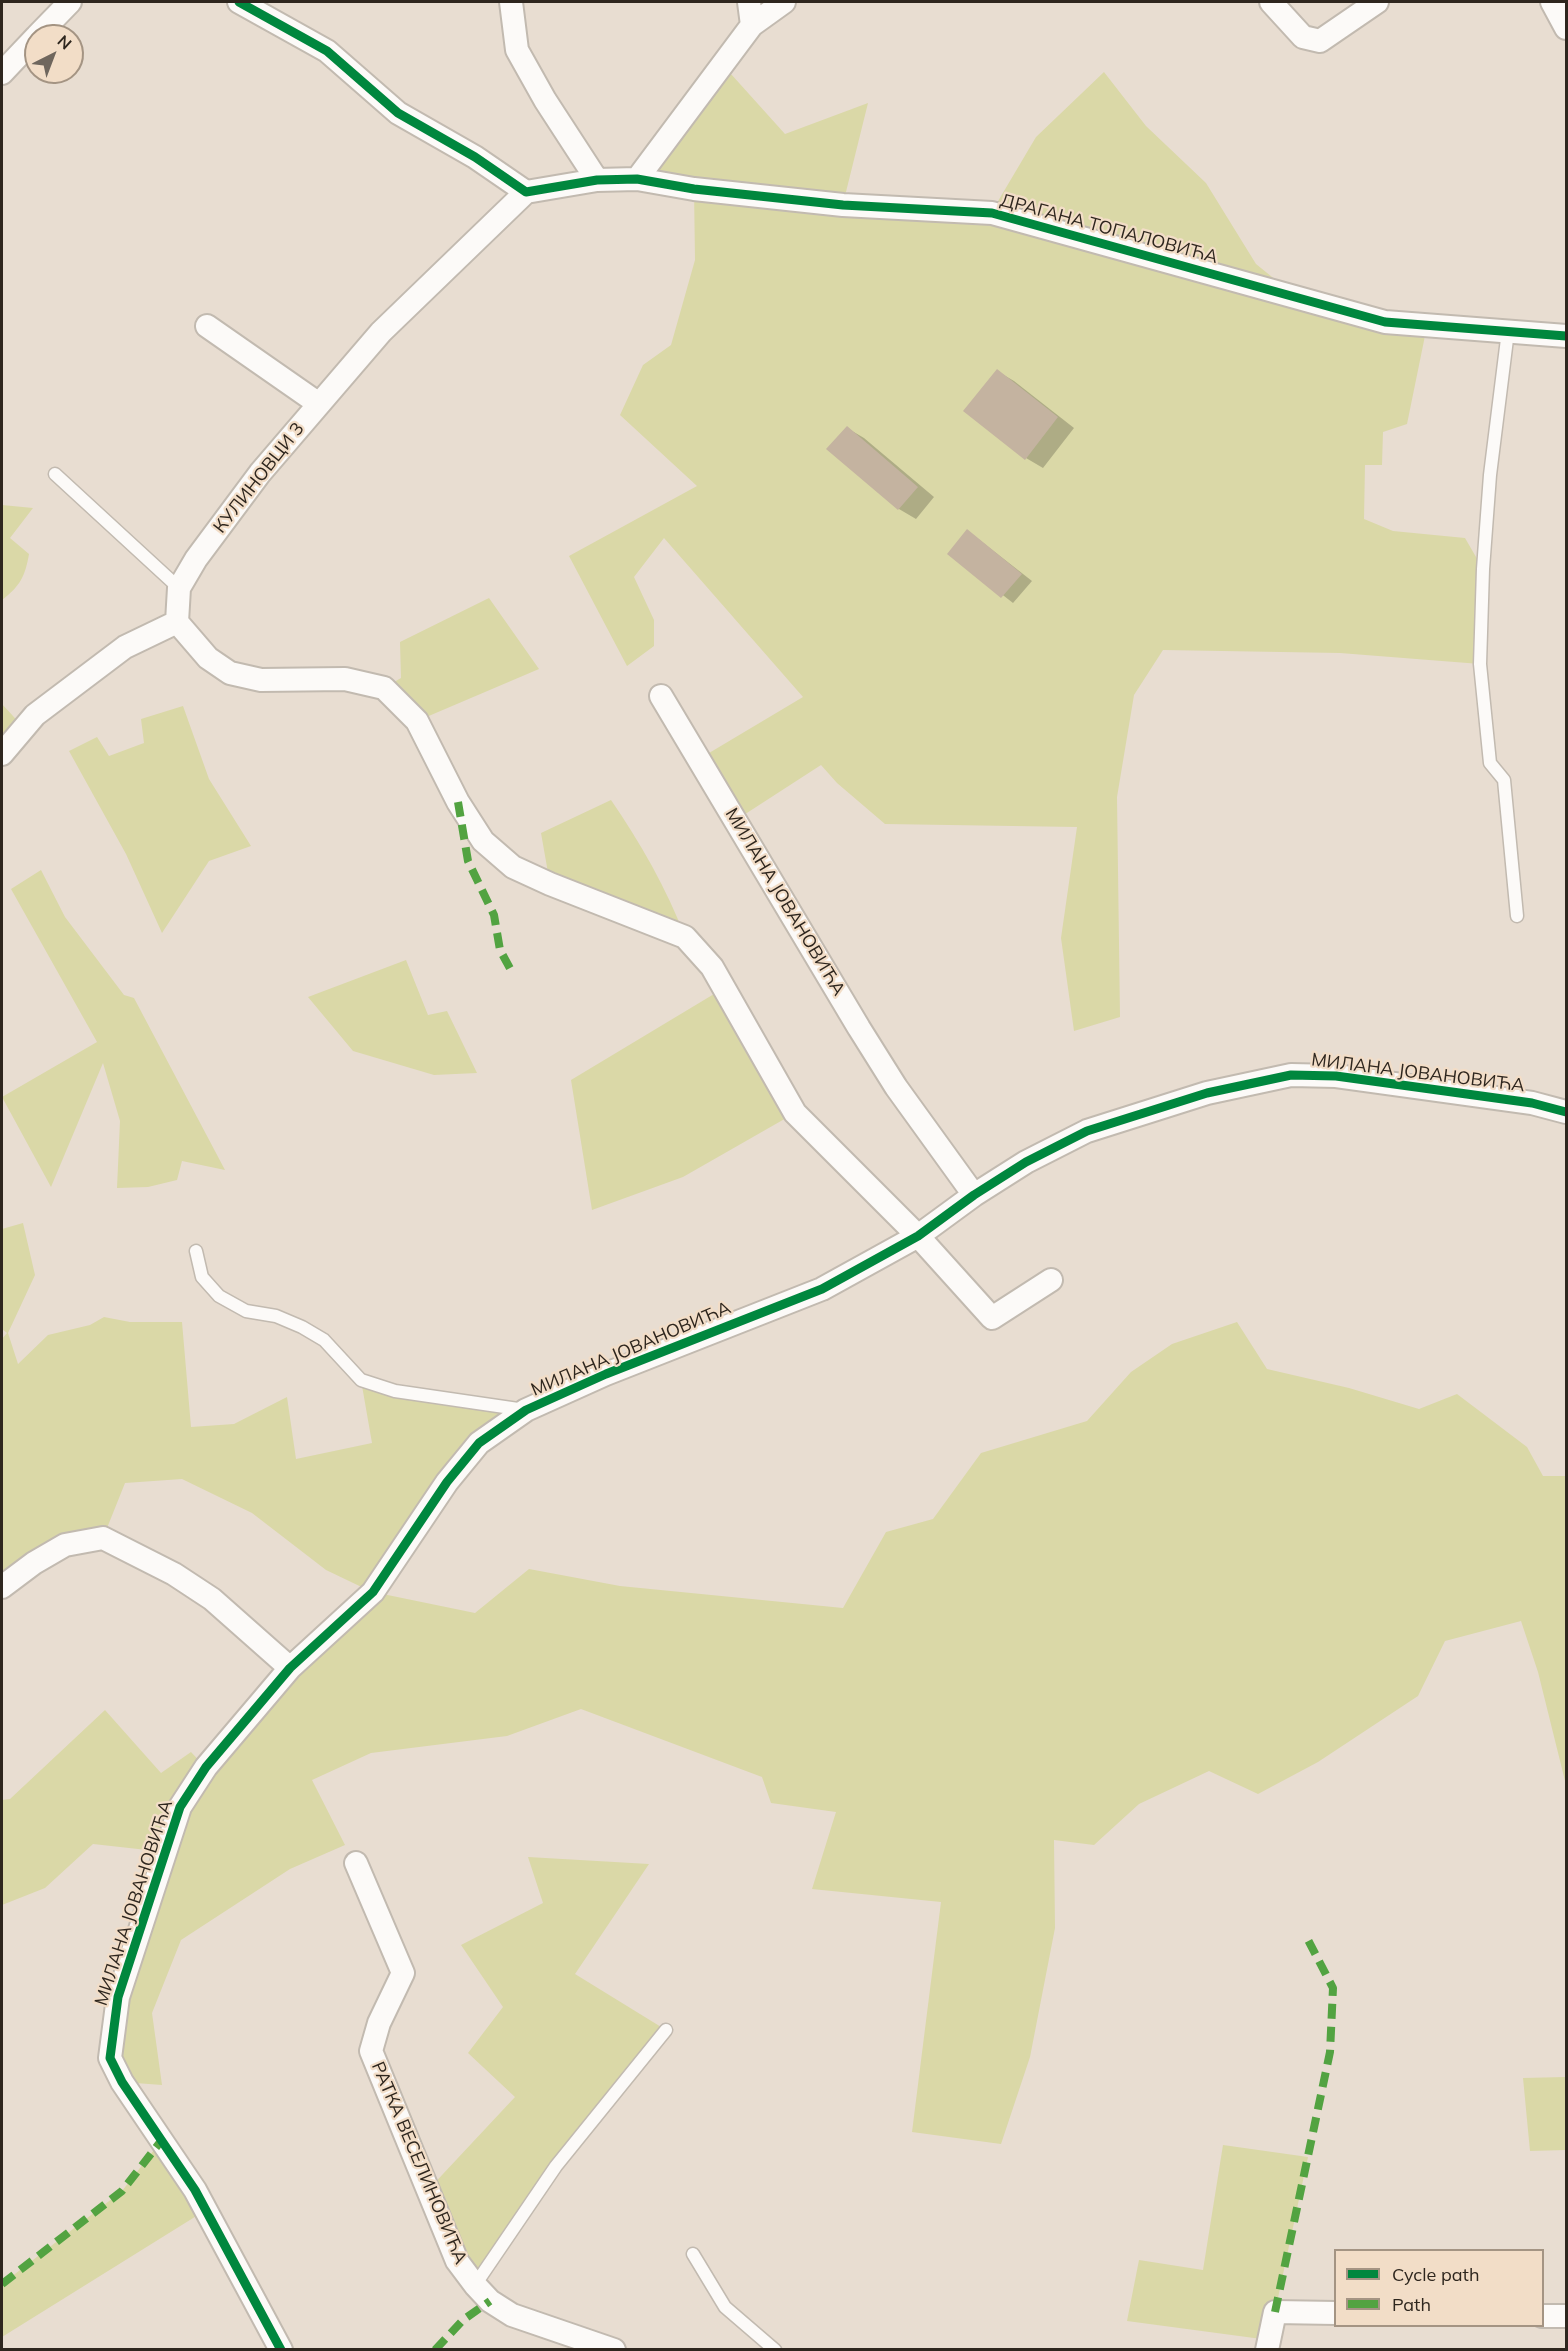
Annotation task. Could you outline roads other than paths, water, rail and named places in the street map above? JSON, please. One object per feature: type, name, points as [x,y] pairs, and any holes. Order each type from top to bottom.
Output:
[{"type":"street","points":[[48,24],[70,2]]},
{"type":"street","points":[[239,2],[327,51],[398,113],[475,157],[526,192]]},
{"type":"street","points":[[511,2],[517,50],[545,100],[597,180]]},
{"type":"street","points":[[749,2],[752,25]]},
{"type":"street","points":[[638,179],[752,25],[784,2]]},
{"type":"street","points":[[1271,2],[1303,37],[1320,41],[1377,2]]},
{"type":"street","points":[[1552,2],[1566,28]]},
{"type":"street","points":[[2,73],[24,49]]},
{"type":"street","name":"ДРАГАНА ТОПАЛОВИЋА","points":[[526,192],[597,180],[638,179],[694,189],[843,205],[992,213],[1385,322],[1566,336]]},
{"type":"street","name":"КУЛИНОВЦИ 3","points":[[177,622],[179,588],[196,559],[253,482],[409,302],[476,242],[526,192]]},
{"type":"street","points":[[207,326],[319,404]]},
{"type":"street","points":[[2,754],[35,715],[125,647],[177,622],[208,658],[230,674],[261,680],[345,679],[384,688],[417,721],[458,802],[483,841],[513,867],[685,937],[712,966],[795,1113],[918,1236],[992,1318],[1051,1280]]},
{"type":"street","name":"МИЛАНА ЈОВАНОВИЋА","points":[[661,696],[859,1028],[897,1087],[974,1195]]},
{"type":"street","name":"МИЛАНА ЈОВАНОВИЋА","points":[[281,2349],[195,2190],[122,2082],[110,2058],[118,1997],[180,1807],[206,1767],[290,1668],[373,1592],[447,1482],[479,1443],[526,1410],[606,1374],[822,1289],[918,1236],[974,1195],[1026,1162],[1087,1131],[1207,1093],[1291,1075],[1336,1076],[1532,1103],[1566,1112]]},
{"type":"street","points":[[2,1587],[34,1563],[65,1545],[103,1538],[174,1574],[212,1599],[290,1668]]},
{"type":"street","name":"РАТКА ВЕСЕЛИНОВИЋА","points":[[356,1863],[403,1973],[379,2023],[371,2051],[457,2260],[490,2301],[512,2315],[614,2349]]},
{"type":"street","points":[[1268,2349],[1275,2312],[1334,2313]]},
{"type":"street","points":[[1544,2316],[1566,2316]]},
{"type":"lane","points":[[1508,332],[1490,475],[1482,569],[1480,664],[1490,763],[1504,780],[1516,916]]},
{"type":"lane","points":[[55,474],[179,588]]},
{"type":"lane","name":"МИЛАНА ЈОВАНОВИЋА","points":[[196,1251],[202,1277],[219,1296],[246,1311],[276,1316],[324,1340],[361,1380],[396,1391],[526,1410]]},
{"type":"lane","points":[[475,2285],[556,2166],[666,2030]]},
{"type":"lane","points":[[693,2254],[725,2307],[775,2349]]}]
